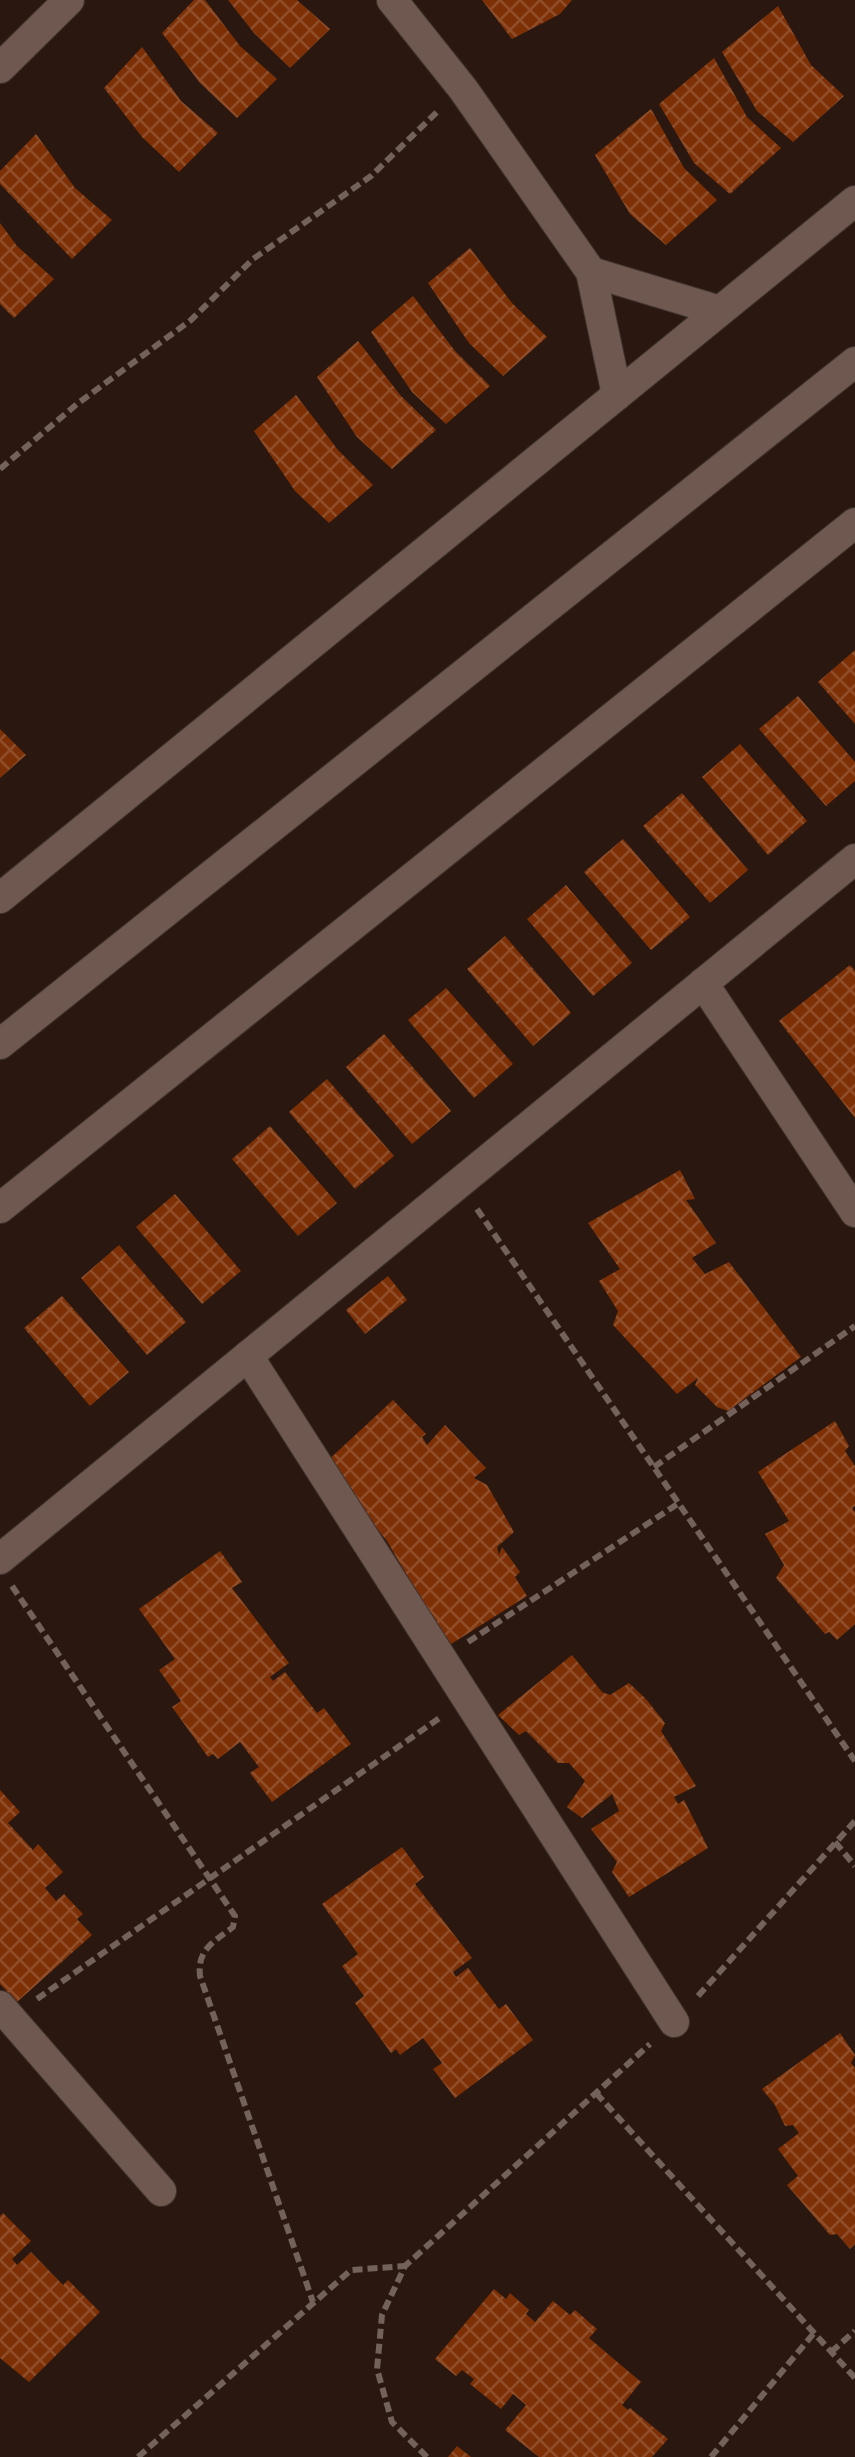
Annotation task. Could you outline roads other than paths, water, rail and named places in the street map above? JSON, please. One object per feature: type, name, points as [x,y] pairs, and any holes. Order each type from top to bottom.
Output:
[{"type":"street","points":[[0,68],[68,0]]},
{"type":"street","points":[[392,0],[462,89],[591,272],[617,395]]},
{"type":"street","points":[[0,898],[855,200]]},
{"type":"street","points":[[591,272],[718,310]]},
{"type":"street","points":[[0,1044],[855,362]]},
{"type":"street","points":[[0,1208],[855,524]]},
{"type":"street","points":[[6,1572],[248,1356],[855,859]]},
{"type":"street","points":[[703,984],[855,1212]]},
{"type":"street","points":[[248,1356],[674,2022]]},
{"type":"street","points":[[5,2012],[161,2192]]}]
